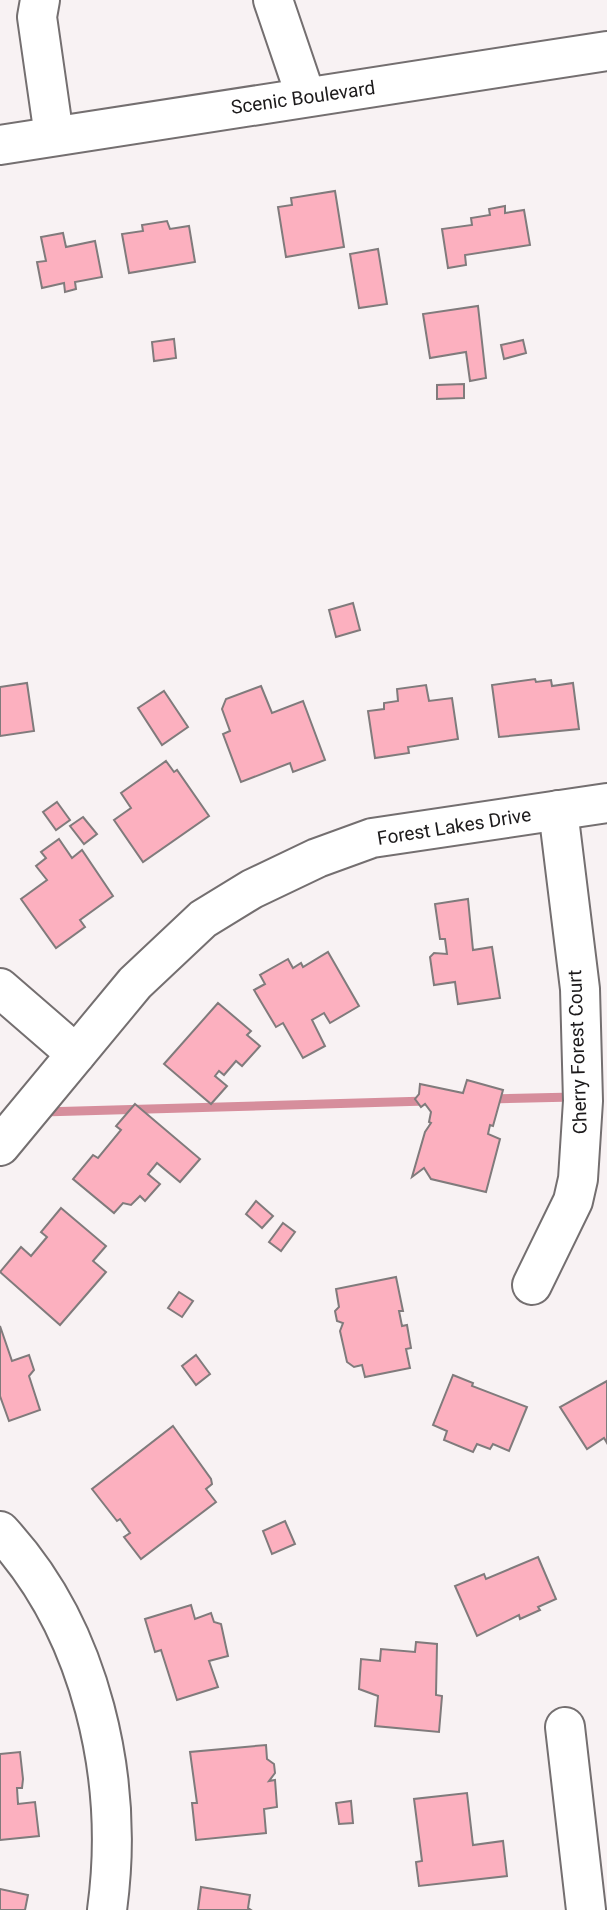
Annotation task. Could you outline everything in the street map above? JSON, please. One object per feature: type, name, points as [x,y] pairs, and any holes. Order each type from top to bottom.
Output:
[{"type":"street","points":[[40,0],[37,17],[54,136]]},
{"type":"street","points":[[273,0],[306,97]]},
{"type":"street","name":"Scenic Boulevard","points":[[0,145],[607,51]]},
{"type":"street","name":"Forest Lakes Drive","points":[[0,1146],[135,983],[203,919],[252,890],[317,858],[372,838],[607,803]]},
{"type":"street","name":"Cherry Forest Court","points":[[532,1285],[573,1201],[578,1178],[583,1101],[580,989],[558,810]]},
{"type":"street","points":[[0,988],[76,1054]]},
{"type":"street","points":[[0,1531],[18,1550],[50,1598],[88,1684],[96,1713],[113,1838],[107,1910]]},
{"type":"street","points":[[565,1727],[586,1910]]},
{"type":"building","points":[[335,191],[344,247],[286,257],[278,207],[292,205],[291,198]]},
{"type":"building","points":[[505,206],[505,213],[524,210],[530,245],[465,255],[466,265],[448,268],[442,229],[472,225],[471,218],[490,215],[489,209]]},
{"type":"building","points":[[167,221],[170,229],[189,226],[195,262],[129,273],[122,234],[143,231],[142,225]]},
{"type":"building","points":[[63,233],[66,247],[95,241],[102,277],[75,282],[76,289],[65,292],[64,283],[42,288],[37,262],[46,261],[41,237]]},
{"type":"building","points":[[378,249],[387,304],[359,308],[350,254]]},
{"type":"building","points":[[478,306],[486,378],[470,381],[466,352],[430,358],[423,314]]},
{"type":"building","points":[[174,339],[176,358],[154,361],[152,342]]},
{"type":"building","points":[[523,340],[526,353],[504,359],[501,345]]},
{"type":"building","points":[[464,384],[464,398],[437,399],[437,385]]},
{"type":"building","points":[[353,603],[360,630],[336,637],[329,610]]},
{"type":"building","points":[[535,679],[536,682],[551,680],[552,686],[573,683],[579,729],[499,737],[492,685]]},
{"type":"building","points":[[27,683],[34,731],[0,736],[0,687]]},
{"type":"building","points":[[426,685],[429,701],[452,698],[458,739],[408,747],[409,753],[375,758],[368,711],[384,709],[384,703],[398,701],[397,689]]},
{"type":"building","points":[[261,686],[272,713],[303,701],[325,760],[293,772],[290,763],[241,782],[223,734],[230,731],[222,709],[226,699]]},
{"type":"building","points":[[164,691],[188,727],[162,745],[138,708]]},
{"type":"building","points":[[166,761],[174,772],[177,770],[209,816],[143,862],[114,820],[131,808],[121,793]]},
{"type":"building","points":[[57,802],[70,820],[56,830],[43,812]]},
{"type":"building","points":[[83,817],[97,834],[84,844],[70,826]]},
{"type":"building","points":[[59,839],[72,858],[82,850],[113,896],[80,920],[85,927],[56,948],[21,899],[47,880],[36,866],[46,858],[41,852]]},
{"type":"building","points":[[468,899],[473,950],[492,947],[500,998],[458,1004],[455,982],[434,985],[430,957],[434,953],[447,954],[445,939],[440,939],[435,904]]},
{"type":"building","points":[[328,952],[359,1006],[330,1023],[324,1013],[312,1020],[325,1046],[303,1058],[283,1023],[276,1027],[254,990],[265,984],[260,975],[288,959],[293,968],[301,963],[303,967]]},
{"type":"building","points":[[218,1003],[251,1031],[247,1035],[260,1046],[242,1066],[236,1061],[224,1075],[219,1071],[215,1076],[227,1086],[211,1104],[164,1064]]},
{"type":"building","points":[[467,1080],[503,1090],[493,1126],[490,1125],[488,1134],[500,1139],[486,1192],[431,1179],[424,1168],[412,1177],[425,1132],[431,1123],[431,1112],[425,1104],[421,1107],[415,1099],[419,1094],[420,1084],[463,1093]]},
{"type":"building","points":[[135,1104],[200,1159],[180,1182],[157,1163],[148,1174],[160,1184],[145,1201],[140,1196],[131,1205],[123,1203],[114,1213],[73,1179],[93,1155],[98,1158],[121,1130],[116,1126]]},
{"type":"building","points":[[256,1201],[273,1216],[262,1228],[246,1214]]},
{"type":"building","points":[[61,1208],[106,1246],[93,1261],[106,1272],[60,1325],[0,1272],[21,1247],[31,1256],[47,1237],[41,1232]]},
{"type":"building","points":[[283,1223],[295,1232],[281,1251],[269,1242]]},
{"type":"building","points":[[396,1277],[403,1311],[399,1311],[402,1326],[407,1325],[411,1348],[406,1349],[410,1368],[365,1377],[362,1365],[354,1367],[347,1362],[340,1331],[343,1323],[337,1321],[335,1311],[339,1307],[336,1289]]},
{"type":"building","points":[[179,1292],[193,1301],[182,1317],[168,1308]]},
{"type":"building","points":[[0,1326],[12,1361],[29,1355],[34,1370],[29,1376],[40,1410],[9,1421],[0,1396]]},
{"type":"building","points":[[196,1355],[210,1374],[196,1385],[182,1366]]},
{"type":"building","points":[[453,1375],[473,1383],[472,1386],[527,1407],[509,1451],[493,1444],[490,1449],[477,1444],[473,1452],[444,1440],[447,1431],[433,1425]]},
{"type":"building","points":[[607,1381],[607,1443],[604,1438],[587,1449],[560,1407]]},
{"type":"building","points":[[173,1426],[211,1479],[212,1484],[206,1489],[216,1502],[141,1559],[124,1537],[130,1533],[92,1489]]},
{"type":"building","points":[[285,1521],[295,1544],[272,1554],[263,1531]]},
{"type":"building","points":[[538,1557],[556,1599],[538,1607],[540,1610],[520,1619],[519,1615],[477,1636],[455,1586],[484,1574],[486,1579]]},
{"type":"building","points":[[191,1605],[195,1619],[211,1613],[214,1622],[221,1624],[228,1656],[209,1661],[218,1687],[177,1700],[161,1650],[155,1652],[145,1619]]},
{"type":"building","points":[[416,1642],[437,1644],[436,1695],[442,1696],[439,1732],[375,1726],[378,1696],[359,1689],[361,1659],[380,1661],[381,1649],[415,1652]]},
{"type":"building","points":[[266,1745],[267,1759],[274,1764],[275,1773],[269,1781],[275,1780],[277,1807],[264,1809],[266,1833],[196,1840],[192,1803],[197,1803],[190,1752]]},
{"type":"building","points":[[20,1752],[23,1779],[22,1788],[17,1788],[18,1804],[35,1802],[39,1836],[0,1840],[0,1754]]},
{"type":"building","points":[[467,1793],[473,1845],[503,1841],[507,1876],[419,1886],[416,1862],[422,1861],[414,1799]]},
{"type":"building","points":[[351,1801],[353,1823],[339,1824],[336,1803]]},
{"type":"building","points":[[201,1887],[250,1895],[248,1908],[251,1910],[198,1910]]},
{"type":"building","points":[[0,1889],[28,1895],[25,1910],[0,1910]]},
{"type":"waterway","points":[[490,1099],[574,1097]]},
{"type":"waterway","points":[[42,1112],[427,1101]]}]
